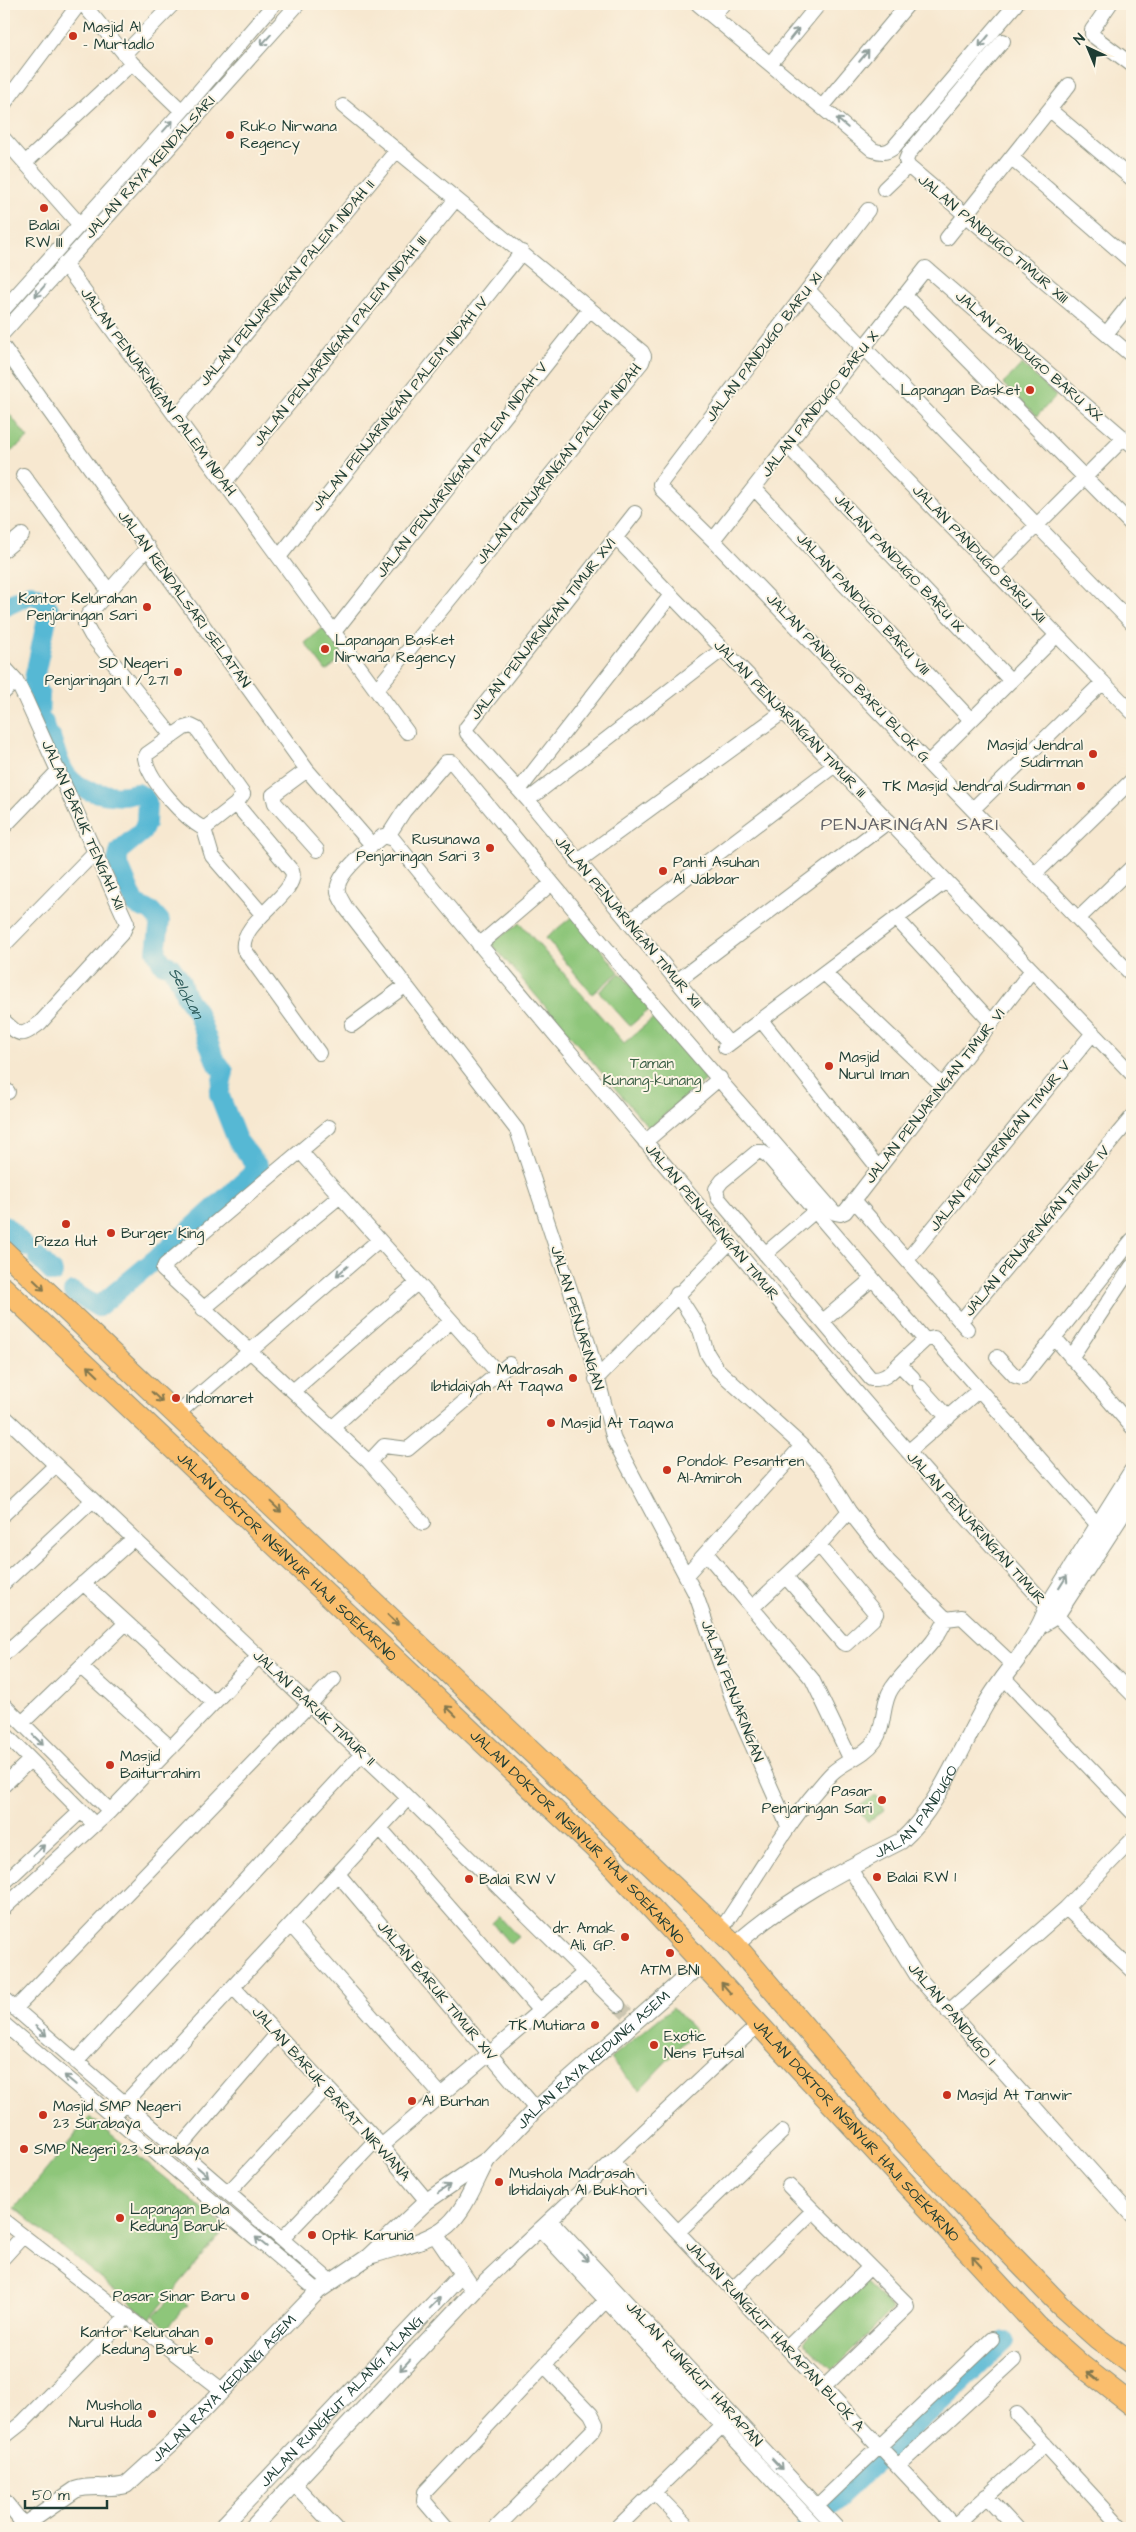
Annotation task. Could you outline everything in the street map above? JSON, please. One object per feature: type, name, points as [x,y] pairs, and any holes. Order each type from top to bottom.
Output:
[{"type":"main road","name":"JALAN DOKTOR INSINYUR HAJI SOEKARNO","points":[[4,1251],[728,1938],[883,2119],[956,2198],[1060,2306],[1097,2338],[1132,2364]]},
{"type":"main road","name":"JALAN DOKTOR INSINYUR HAJI SOEKARNO","points":[[4,1288],[606,1859],[703,1962],[906,2187],[1037,2326],[1082,2366],[1132,2405]]},
{"type":"main road","points":[[44,1324],[55,1326],[60,1324],[64,1308]]},
{"type":"main road","points":[[73,1352],[80,1337],[90,1334]]},
{"type":"main road","points":[[477,1736],[485,1735],[492,1731],[495,1724],[494,1717]]},
{"type":"main road","points":[[507,1764],[507,1751],[518,1744],[524,1745]]},
{"type":"main road","points":[[906,2187],[921,2183],[925,2177],[925,2165]]},
{"type":"main road","points":[[936,2219],[935,2209],[938,2204],[948,2197],[956,2198]]},
{"type":"street","points":[[4,104],[81,4],[128,58],[182,111]]},
{"type":"street","points":[[25,163],[128,58],[173,4]]},
{"type":"street","name":"JALAN RAYA KENDALSARI","points":[[5,307],[182,111],[274,4]]},
{"type":"street","name":"JALAN RAYA KENDALSARI","points":[[4,332],[298,4]]},
{"type":"street","points":[[698,4],[873,150],[880,153],[888,152],[893,148],[1016,4]]},
{"type":"street","points":[[713,16],[723,4]]},
{"type":"street","points":[[770,64],[819,4]]},
{"type":"street","points":[[822,107],[908,4]]},
{"type":"street","points":[[1110,4],[1092,30],[1092,35],[1132,66]]},
{"type":"street","name":"JALAN PANDUGO TIMUR XIII","points":[[1004,41],[909,153],[906,160],[908,166],[1132,356]]},
{"type":"street","points":[[948,238],[1069,85]]},
{"type":"street","name":"JALAN PENJARINGAN PALEM INDAH","points":[[343,106],[522,252],[642,352],[644,356],[642,362],[376,690]]},
{"type":"street","points":[[1050,110],[1132,179]]},
{"type":"street","points":[[4,139],[80,225]]},
{"type":"street","name":"JALAN PENJARINGAN PALEM INDAH II","points":[[177,417],[397,150]]},
{"type":"street","points":[[1012,158],[1132,262]]},
{"type":"street","points":[[884,189],[908,166]]},
{"type":"street","name":"JALAN PENJARINGAN PALEM INDAH III","points":[[225,482],[456,199]]},
{"type":"street","name":"JALAN PANDUGO BARU XI","points":[[660,484],[868,210]]},
{"type":"street","name":"JALAN PENJARINGAN PALEM INDAH IV","points":[[279,557],[522,252]]},
{"type":"street","name":"JALAN PENJARINGAN PALEM INDAH","points":[[64,264],[407,732]]},
{"type":"street","name":"JALAN PANDUGO BARU X","points":[[713,540],[926,268]]},
{"type":"street","name":"JALAN PANDUGO BARU XX","points":[[926,268],[1128,441]]},
{"type":"street","points":[[808,290],[1132,622]]},
{"type":"street","points":[[904,296],[1086,476],[1132,525]]},
{"type":"street","points":[[1106,334],[1132,301]]},
{"type":"street","name":"JALAN PENJARINGAN PALEM INDAH V","points":[[334,632],[590,309]]},
{"type":"street","name":"JALAN KENDALSARI SELATAN","points":[[4,348],[307,770],[372,845]]},
{"type":"street","name":"JALAN PANDUGO BARU XII","points":[[825,396],[1132,712]]},
{"type":"street","points":[[993,569],[1086,476],[1128,441]]},
{"type":"street","name":"JALAN PANDUGO BARU IX","points":[[788,445],[1011,681]]},
{"type":"street","points":[[23,475],[108,590]]},
{"type":"street","name":"JALAN PANDUGO BARU BLOK G","points":[[660,484],[663,493],[713,540],[974,808],[1132,975]]},
{"type":"street","name":"JALAN PANDUGO BARU VIII","points":[[754,488],[971,720]]},
{"type":"street","name":"JALAN PENJARINGAN TIMUR XVI","points":[[523,795],[470,737],[466,728],[635,513]]},
{"type":"street","points":[[6,544],[22,535]]},
{"type":"street","name":"JALAN PENJARINGAN TIMUR III","points":[[615,537],[1132,1074]]},
{"type":"street","points":[[148,547],[108,590],[88,615],[85,624],[91,635],[172,736]]},
{"type":"street","points":[[523,795],[671,595]]},
{"type":"street","points":[[929,762],[1057,635]]},
{"type":"street","points":[[523,795],[723,649]]},
{"type":"street","name":"JALAN BARUK TENGAH XII","points":[[4,666],[19,685],[96,851],[127,923],[126,928],[40,1023],[23,1035],[17,1034],[4,1021]]},
{"type":"street","points":[[974,808],[1103,682]]},
{"type":"street","points":[[4,692],[19,685]]},
{"type":"street","points":[[577,862],[783,712]]},
{"type":"street","points":[[204,830],[236,804],[243,794],[198,729],[192,726],[184,728],[147,754],[145,762],[170,799],[196,825],[204,830],[212,856],[262,914]]},
{"type":"street","points":[[372,845],[383,836],[388,836],[404,812],[446,762],[452,762],[625,971],[720,1078],[645,1142]]},
{"type":"street","points":[[628,922],[835,765]]},
{"type":"street","points":[[4,827],[59,770]]},
{"type":"street","points":[[307,770],[273,795],[275,803],[317,850]]},
{"type":"street","points":[[1036,873],[1132,780]]},
{"type":"street","name":"JALAN PENJARINGAN TIMUR XII","points":[[523,795],[677,981],[727,1045],[946,881]]},
{"type":"street","points":[[236,804],[295,877],[292,884],[262,914],[246,939],[244,949],[319,1053]]},
{"type":"street","points":[[677,981],[889,822]]},
{"type":"street","name":"JALAN PENJARINGAN TIMUR","points":[[388,836],[393,839],[728,1244],[908,1452],[1051,1611],[1132,1694]]},
{"type":"street","name":"JALAN PENJARINGAN","points":[[372,845],[344,874],[337,887],[338,891],[346,908],[518,1130],[588,1343],[614,1440],[696,1595],[736,1708],[788,1826]]},
{"type":"street","points":[[4,945],[96,851]]},
{"type":"street","points":[[1079,918],[1130,875]]},
{"type":"street","points":[[479,945],[552,883]]},
{"type":"street","points":[[896,918],[992,1023]]},
{"type":"street","name":"JALAN PENJARINGAN TIMUR VI","points":[[720,1078],[835,1212],[840,1214],[845,1212],[1032,970]]},
{"type":"street","points":[[824,973],[943,1086]]},
{"type":"street","points":[[352,1025],[406,985]]},
{"type":"street","points":[[761,1020],[878,1169]]},
{"type":"street","name":"JALAN PENJARINGAN TIMUR V","points":[[907,1260],[1093,1033]]},
{"type":"street","name":"JALAN PENJARINGAN TIMUR IV","points":[[854,1200],[964,1325],[1132,1117]]},
{"type":"street","points":[[329,1127],[165,1265],[163,1270],[369,1462],[423,1523]]},
{"type":"street","points":[[300,1151],[498,1373]]},
{"type":"street","points":[[925,1340],[762,1152],[757,1152],[722,1181],[716,1189],[718,1198],[871,1379],[879,1380],[888,1375],[925,1340],[934,1338],[1103,1531]]},
{"type":"street","points":[[203,1309],[340,1196]]},
{"type":"street","points":[[765,1254],[814,1212]]},
{"type":"street","points":[[176,1415],[378,1240]]},
{"type":"street","points":[[997,1357],[1014,1376],[1022,1378],[1132,1240]]},
{"type":"street","points":[[596,1378],[728,1244]]},
{"type":"street","points":[[1071,1358],[1132,1266]]},
{"type":"street","points":[[823,1321],[872,1279]]},
{"type":"street","points":[[293,1390],[417,1283]]},
{"type":"street","points":[[677,1294],[700,1330],[707,1353],[717,1369],[802,1446],[826,1474],[849,1511],[889,1562],[946,1619]]},
{"type":"street","points":[[332,1428],[451,1322]]},
{"type":"street","points":[[1054,1337],[1132,1427]]},
{"type":"street","points":[[369,1462],[384,1446],[408,1449],[509,1364]]},
{"type":"street","points":[[899,1364],[948,1418]]},
{"type":"street","points":[[908,1452],[972,1396]]},
{"type":"street","name":"JALAN BARUK TIMUR II","points":[[4,1416],[408,1798],[627,2014]]},
{"type":"street","points":[[686,1575],[802,1446]]},
{"type":"street","points":[[4,1514],[56,1465]]},
{"type":"street","name":"JALAN PANDUGO","points":[[728,1938],[759,1924],[820,1883],[901,1841],[912,1831],[926,1814],[1008,1671],[1051,1611],[1103,1531],[1132,1471]]},
{"type":"street","name":"JALAN PANDUGO","points":[[1103,1531],[1132,1499]]},
{"type":"street","points":[[4,1583],[93,1500]]},
{"type":"street","points":[[753,1608],[819,1545],[849,1511]]},
{"type":"street","points":[[4,1654],[132,1538]]},
{"type":"street","points":[[786,1577],[843,1643],[846,1644],[873,1620],[876,1614],[819,1545]]},
{"type":"street","points":[[706,1553],[812,1679],[851,1760]]},
{"type":"street","points":[[83,1583],[214,1703]]},
{"type":"street","points":[[946,1619],[962,1617],[1132,1812]]},
{"type":"street","points":[[728,1938],[788,1826],[833,1772],[874,1742],[882,1728],[891,1690],[933,1642],[946,1619]]},
{"type":"street","points":[[22,1723],[126,1623]]},
{"type":"street","points":[[4,1908],[110,1811],[259,1656]]},
{"type":"street","points":[[81,1667],[171,1748]]},
{"type":"street","points":[[15,2009],[334,1679]]},
{"type":"street","points":[[4,1705],[110,1811]]},
{"type":"street","points":[[4,1733],[95,1825]]},
{"type":"street","points":[[76,2062],[362,1754]]},
{"type":"street","points":[[4,1785],[30,1760]]},
{"type":"street","points":[[113,2116],[408,1798]]},
{"type":"street","points":[[4,1884],[80,1811]]},
{"type":"street","points":[[380,1828],[540,2011]]},
{"type":"street","points":[[948,2012],[1066,1908],[1132,1840]]},
{"type":"street","name":"JALAN PANDUGO I","points":[[849,1867],[917,1976],[1132,2216]]},
{"type":"street","name":"JALAN BARUK TIMUR XIV","points":[[338,1874],[536,2110]]},
{"type":"street","points":[[1066,1908],[1132,1970]]},
{"type":"street","points":[[291,1925],[441,2095]]},
{"type":"street","name":"JALAN RAYA KEDUNG ASEM","points":[[22,2527],[75,2490],[83,2487],[117,2488],[126,2485],[172,2443],[324,2286],[368,2256],[427,2201],[488,2159],[627,2014],[703,1962]]},
{"type":"street","points":[[282,2240],[378,2143],[441,2095],[584,1973]]},
{"type":"street","name":"JALAN BARUK BARAT NIRWANA","points":[[233,1987],[378,2143],[427,2201]]},
{"type":"street","points":[[4,1999],[282,2240],[324,2286]]},
{"type":"street","points":[[4,2024],[113,2116],[324,2286]]},
{"type":"street","points":[[435,2234],[474,2291],[758,2025]]},
{"type":"street","points":[[178,2150],[277,2034]]},
{"type":"street","points":[[228,2192],[327,2087]]},
{"type":"street","points":[[678,2232],[782,2132]]},
{"type":"street","name":"JALAN RAYA KEDUNG ASEM","points":[[368,2256],[435,2234],[448,2226],[488,2159]]},
{"type":"street","name":"JALAN RUNGKUT HARAPAN BLOK A","points":[[612,2162],[955,2527]]},
{"type":"street","points":[[789,2186],[906,2302],[907,2307],[824,2387]]},
{"type":"street","points":[[732,2290],[814,2211]]},
{"type":"street","points":[[4,2221],[222,2390]]},
{"type":"street","name":"JALAN RUNGKUT HARAPAN","points":[[545,2224],[606,2300],[812,2524]]},
{"type":"street","name":"JALAN RUNGKUT HARAPAN","points":[[545,2224],[732,2416],[825,2516]]},
{"type":"street","points":[[4,2257],[23,2236]]},
{"type":"street","points":[[787,2348],[870,2266]]},
{"type":"street","name":"JALAN RUNGKUT ALANG ALANG","points":[[221,2528],[462,2274]]},
{"type":"street","name":"JALAN RUNGKUT ALANG ALANG","points":[[252,2528],[474,2291]]},
{"type":"street","points":[[447,2528],[424,2501],[425,2492],[606,2300]]},
{"type":"street","points":[[4,2437],[23,2422],[128,2316]]},
{"type":"street","points":[[825,2516],[888,2456],[992,2339]]},
{"type":"street","points":[[888,2456],[1014,2360]]},
{"type":"street","points":[[496,2528],[593,2430],[596,2424],[591,2414],[545,2366]]},
{"type":"street","points":[[1017,2414],[1122,2528]]},
{"type":"street","points":[[617,2528],[732,2416]]},
{"type":"street","points":[[955,2527],[986,2496],[1044,2444]]},
{"type":"street","points":[[294,2484],[336,2528]]},
{"type":"street","points":[[654,2492],[688,2528]]},
{"type":"street","points":[[986,2496],[1016,2528]]},
{"type":"street","points":[[4,2500],[22,2527]]},
{"type":"green space","name":"Lapangan Basket","points":[[1022,364],[1056,396],[1037,416],[1003,384]]},
{"type":"green space","points":[[4,407],[28,438],[4,457]]},
{"type":"green space","name":"Lapangan Basket Nirwana Regency","points":[[323,628],[345,656],[326,671],[305,643]]},
{"type":"green space","points":[[574,915],[619,972],[592,994],[546,938]]},
{"type":"green space","name":"Taman Kunang-kunang","points":[[520,923],[624,1043],[657,1015],[707,1079],[649,1128],[491,943]]},
{"type":"green space","points":[[620,973],[651,1008],[630,1026],[599,992]]},
{"type":"green space","points":[[875,1795],[885,1809],[868,1822],[857,1808]]},
{"type":"green space","points":[[499,1916],[518,1937],[510,1944],[492,1923]]},
{"type":"green space","name":"Exotic Nens Futsal","points":[[673,2007],[695,2031],[639,2090],[610,2059]]},
{"type":"green space","name":"Lapangan Bola Kedung Baruk","points":[[90,2117],[226,2228],[150,2319],[15,2208]]},
{"type":"green space","points":[[863,2280],[893,2309],[832,2370],[803,2342]]},
{"type":"green space","points":[[176,2294],[188,2305],[166,2328],[154,2316]]},
{"type":"waterway","points":[[38,281],[62,254]]},
{"type":"waterway","points":[[4,316],[10,312]]},
{"type":"waterway","name":"Selokan","points":[[4,607],[31,594],[42,599],[49,609],[33,684],[40,695],[39,720],[44,723],[46,734],[51,737],[61,766],[66,774],[78,786],[87,790],[113,795],[137,793],[144,797],[147,802],[146,823],[142,832],[120,850],[117,861],[136,905],[151,911],[160,921],[156,951],[162,963],[171,967],[180,980],[186,997],[196,1010],[216,1062],[224,1072],[219,1094],[237,1140],[259,1168],[188,1232],[98,1307],[73,1292]]},
{"type":"waterway","name":"Selokan","points":[[4,1225],[26,1247]]},
{"type":"waterway","name":"Selokan","points":[[38,1258],[53,1273]]},
{"type":"waterway","points":[[806,2528],[1005,2341]]},
{"type":"tunnel","points":[[618,2005],[627,2014]]},
{"type":"place","name":"Masjid Al - Murtadlo","points":[[73,36]]},
{"type":"place","name":"Ruko Nirwana Regency","points":[[230,135]]},
{"type":"place","name":"Balai RW III","points":[[44,208]]},
{"type":"place","name":"Lapangan Basket","points":[[1030,390]]},
{"type":"place","name":"Kantor Kelurahan Penjaringan Sari","points":[[147,607]]},
{"type":"place","name":"Lapangan Basket Nirwana Regency","points":[[325,649]]},
{"type":"place","name":"SD Negeri Penjaringan I / 271","points":[[178,672]]},
{"type":"place","name":"Masjid Jendral Sudirman","points":[[1093,754]]},
{"type":"place","name":"TK Masjid Jendral Sudirman","points":[[1081,786]]},
{"type":"place","name":"Rusunawa Penjaringan Sari 3","points":[[490,848]]},
{"type":"place","name":"Panti Asuhan Al Jabbar","points":[[663,871]]},
{"type":"place","name":"Masjid Nurul Iman","points":[[829,1066]]},
{"type":"place","name":"Pizza Hut","points":[[66,1224]]},
{"type":"place","name":"Burger King","points":[[111,1233]]},
{"type":"place","name":"Madrasah Ibtidaiyah At Taqwa","points":[[573,1378]]},
{"type":"place","name":"Indomaret","points":[[176,1398]]},
{"type":"place","name":"Masjid At Taqwa","points":[[551,1423]]},
{"type":"place","name":"Pondok Pesantren Al-Amiroh","points":[[667,1470]]},
{"type":"place","name":"Masjid Baiturrahim","points":[[110,1765]]},
{"type":"place","name":"Pasar Penjaringan Sari","points":[[882,1800]]},
{"type":"place","name":"Balai RW 1","points":[[877,1877]]},
{"type":"place","name":"Balai RW V","points":[[469,1879]]},
{"type":"place","name":"dr. Amak Ali, GP.","points":[[625,1937]]},
{"type":"place","name":"ATM BNI","points":[[670,1953]]},
{"type":"place","name":"TK Mutiara","points":[[595,2025]]},
{"type":"place","name":"Exotic Nens Futsal","points":[[654,2045]]},
{"type":"place","name":"Masjid At Tanwir","points":[[947,2095]]},
{"type":"place","name":"Al Burhan","points":[[412,2101]]},
{"type":"place","name":"Masjid SMP Negeri 23 Surabaya","points":[[43,2115]]},
{"type":"place","name":"SMP Negeri 23 Surabaya","points":[[24,2149]]},
{"type":"place","name":"Mushola Madrasah Ibtidaiyah Al Bukhori","points":[[499,2182]]},
{"type":"place","name":"Lapangan Bola Kedung Baruk","points":[[120,2218]]},
{"type":"place","name":"Optik Karunia","points":[[312,2235]]},
{"type":"place","name":"Pasar Sinar Baru","points":[[245,2296]]},
{"type":"place","name":"Kantor Kelurahan Kedung Baruk","points":[[209,2341]]},
{"type":"place","name":"Musholla Nurul Huda","points":[[152,2414]]},
{"type":"district","name":"PENJARINGAN SARI","points":[[910,824]]}]
